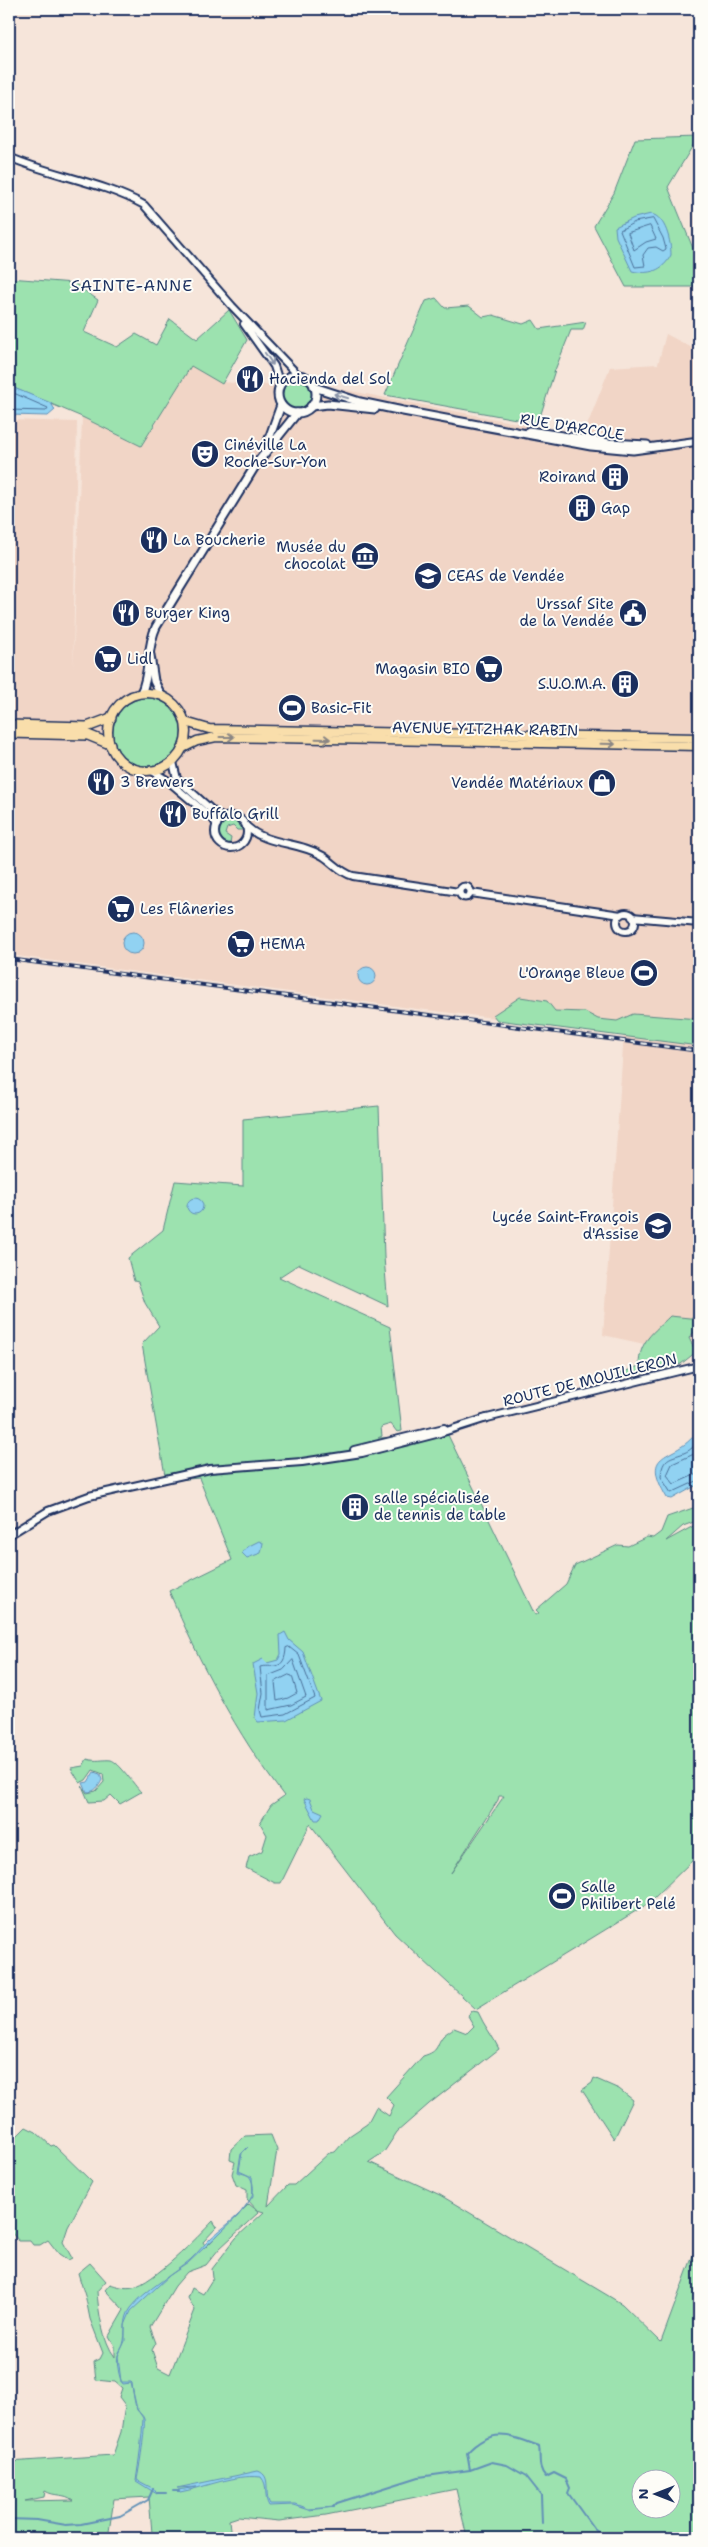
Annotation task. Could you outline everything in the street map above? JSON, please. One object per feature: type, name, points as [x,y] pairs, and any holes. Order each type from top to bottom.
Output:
[{"type":"highway","points":[[9,725],[87,727],[111,718]]},
{"type":"highway","points":[[9,733],[88,735],[110,744]]},
{"type":"main road","points":[[141,693],[145,686],[150,650],[156,627],[263,453],[297,414],[312,406],[316,397],[314,387],[308,379],[298,375],[288,378],[280,385],[278,395],[281,404],[290,412],[297,414]]},
{"type":"main road","name":"RUE D'ARCOLE","points":[[314,387],[360,402],[403,411],[491,427],[609,444],[680,444],[699,441]]},
{"type":"main road","points":[[263,453],[281,404]]},
{"type":"main road","name":"RUE D'ARCOLE","points":[[312,406],[328,404],[403,411]]},
{"type":"main road","points":[[150,650],[154,681],[161,695]]},
{"type":"main road","points":[[141,693],[161,695],[172,701],[180,711],[185,722],[186,736],[183,748],[173,762],[152,771],[131,768],[122,762],[110,744],[108,731],[111,718],[123,701],[141,693]]},
{"type":"main road","name":"AVENUE YITZHAK RABIN","points":[[185,722],[209,729],[699,738]]},
{"type":"main road","name":"AVENUE YITZHAK RABIN","points":[[183,748],[197,741],[216,737],[699,746]]},
{"type":"street","points":[[9,157],[50,173],[130,198],[144,205],[232,306],[298,375]]},
{"type":"street","points":[[232,306],[274,366],[280,385]]},
{"type":"street","points":[[173,762],[177,779],[212,811],[224,818],[238,818],[262,837],[308,850],[324,857],[339,870],[353,876],[390,884],[459,892],[464,898],[471,893],[621,915],[628,914],[632,917],[699,923]]},
{"type":"street","points":[[152,771],[167,780],[213,819],[217,825]]},
{"type":"street","points":[[224,818],[217,825],[215,831],[218,840],[226,847],[236,847],[246,838],[262,837]]},
{"type":"street","points":[[246,826],[246,838]]},
{"type":"street","points":[[599,912],[625,931],[651,918]]},
{"type":"street","points":[[617,924],[621,915]]},
{"type":"street","points":[[632,917],[633,927]]},
{"type":"street","name":"ROUTE DE MOUILLERON","points":[[9,1535],[48,1511],[89,1496],[210,1469],[319,1459],[391,1446],[487,1418],[699,1366]]},
{"type":"shaded area","points":[[666,334],[698,351],[699,437],[695,439],[696,447],[699,447],[699,1356],[603,1335],[624,1033],[418,1009],[9,955],[9,420],[77,422],[73,668],[82,417],[141,446],[191,365],[220,382],[340,389],[583,436],[610,367],[658,364]]},
{"type":"green space","points":[[698,137],[668,187],[699,263],[699,284],[691,287],[626,287],[594,226],[614,193],[635,139]]},
{"type":"green space","points":[[9,278],[74,283],[98,300],[84,332],[117,347],[136,334],[156,345],[170,319],[197,339],[229,310],[247,340],[222,384],[191,366],[141,446],[82,417],[9,386]]},
{"type":"green space","points":[[436,298],[445,308],[469,306],[483,317],[493,315],[523,324],[533,320],[539,329],[586,322],[583,330],[571,330],[555,370],[538,423],[385,395],[426,301]]},
{"type":"green space","points":[[297,380],[303,381],[311,389],[311,401],[303,409],[297,410],[291,409],[283,401],[282,395],[283,389],[291,381]]},
{"type":"green space","points":[[140,698],[154,698],[166,703],[176,713],[181,725],[181,739],[176,751],[166,761],[154,766],[140,766],[128,761],[118,751],[113,739],[113,725],[118,713],[128,703]]},
{"type":"green space","points":[[227,821],[236,821],[243,830],[237,830],[233,826],[227,828],[225,834],[231,838],[230,844],[224,842],[219,835],[221,826]]},
{"type":"green space","points":[[520,997],[547,1001],[555,1011],[585,1012],[598,1019],[617,1021],[633,1014],[699,1019],[699,1046],[497,1020],[493,1015]]},
{"type":"green space","points":[[379,1106],[384,1257],[388,1306],[299,1264],[279,1277],[390,1327],[402,1431],[397,1432],[391,1424],[381,1427],[382,1436],[378,1438],[448,1435],[535,1615],[539,1613],[536,1610],[566,1584],[575,1565],[618,1545],[628,1546],[647,1537],[653,1538],[661,1532],[667,1517],[699,1506],[699,1520],[683,1526],[666,1541],[699,1523],[699,1854],[649,1903],[476,2009],[395,1934],[310,1824],[281,1883],[275,1883],[246,1868],[249,1857],[262,1851],[267,1835],[260,1823],[271,1805],[284,1796],[250,1748],[220,1697],[193,1645],[169,1591],[232,1560],[199,1478],[166,1481],[142,1344],[159,1326],[145,1303],[138,1282],[134,1281],[128,1258],[163,1230],[175,1181],[243,1186],[243,1119]],"holes":[[[499,1796],[504,1796],[451,1873]]]},
{"type":"green space","points":[[670,1316],[699,1319],[699,1326],[689,1338],[696,1352],[681,1364],[615,1380],[616,1375],[639,1366],[641,1350],[644,1344]]},
{"type":"green space","points":[[87,1759],[111,1760],[122,1769],[141,1792],[120,1804],[111,1795],[104,1801],[89,1802],[82,1786],[87,1793],[96,1791],[104,1782],[103,1774],[93,1770],[86,1780],[80,1783],[71,1768],[83,1766]]},
{"type":"green space","points":[[472,2011],[478,2012],[499,2049],[429,2104],[397,2132],[384,2152],[369,2162],[440,2195],[622,2304],[661,2342],[699,2239],[699,2538],[467,2538],[456,2489],[326,2515],[279,2521],[238,2517],[229,2520],[231,2538],[148,2538],[152,2533],[149,2497],[114,2499],[108,2538],[9,2538],[9,2462],[113,2455],[121,2432],[125,2405],[119,2397],[122,2388],[115,2382],[96,2380],[94,2362],[100,2359],[103,2353],[90,2319],[78,2273],[90,2263],[106,2281],[97,2291],[104,2335],[115,2357],[115,2346],[109,2336],[124,2310],[105,2290],[110,2284],[127,2288],[142,2284],[163,2269],[213,2221],[217,2227],[203,2242],[206,2247],[249,2204],[259,2212],[219,2249],[206,2265],[187,2272],[175,2286],[150,2327],[156,2343],[152,2350],[158,2368],[170,2374],[195,2310],[188,2298],[192,2288],[203,2294],[213,2278],[212,2269],[236,2238],[264,2212],[257,2210],[247,2199],[247,2190],[236,2185],[232,2174],[235,2162],[230,2160],[231,2149],[245,2136],[271,2135],[277,2150],[268,2206],[288,2185],[294,2185],[329,2153],[335,2152],[349,2136],[367,2124],[376,2107],[389,2116],[394,2105],[386,2097],[423,2056],[435,2050],[443,2036],[454,2028],[467,2033],[474,2026],[468,2016]],"holes":[[[45,2491],[66,2496],[73,2500],[25,2501],[44,2497]]]},
{"type":"green space","points":[[594,2078],[619,2089],[633,2100],[614,2139],[582,2090],[592,2083]]},
{"type":"green space","points":[[26,2127],[36,2132],[51,2146],[54,2145],[92,2182],[68,2227],[63,2242],[72,2258],[68,2260],[59,2254],[48,2240],[40,2245],[33,2245],[30,2241],[19,2241],[9,2230],[9,2144]]},
{"type":"water","points":[[651,214],[660,220],[667,231],[671,255],[660,268],[650,272],[632,271],[616,237],[615,227],[634,218]]},
{"type":"water","points":[[9,386],[51,403],[55,410],[48,416],[9,415]]},
{"type":"water","points":[[133,932],[141,935],[144,943],[141,951],[133,954],[125,951],[122,943],[125,935]]},
{"type":"water","points":[[367,967],[373,970],[376,976],[373,982],[367,985],[361,982],[358,976],[361,970]]},
{"type":"water","points":[[195,1198],[201,1200],[203,1206],[201,1212],[195,1214],[189,1212],[187,1206],[189,1200]]},
{"type":"water","points":[[699,1432],[699,1484],[672,1499],[667,1498],[656,1471],[658,1463]]},
{"type":"water","points":[[259,1541],[263,1543],[261,1553],[247,1558],[242,1553],[247,1547]]},
{"type":"water","points":[[285,1632],[289,1640],[303,1652],[321,1701],[286,1720],[258,1722],[255,1718],[258,1693],[253,1664],[263,1659],[267,1663],[278,1660],[281,1654],[280,1635]]},
{"type":"water","points":[[94,1772],[100,1774],[102,1780],[94,1790],[87,1792],[83,1783],[88,1782]]},
{"type":"water","points":[[304,1799],[310,1799],[314,1809],[323,1813],[319,1820],[315,1820]]},
{"type":"water","points":[[242,2153],[239,2171],[252,2177],[252,2184],[249,2176],[238,2172]]},
{"type":"water","points":[[241,2211],[238,2216],[188,2263],[170,2275],[131,2311],[125,2324],[128,2313],[137,2301],[151,2289],[190,2260],[208,2240]]},
{"type":"water","points":[[125,2329],[125,2341],[118,2356],[121,2379],[117,2358],[123,2345]]},
{"type":"water","points":[[122,2382],[131,2382],[133,2392],[131,2383],[123,2384]]},
{"type":"water","points":[[143,2418],[142,2448],[137,2480],[154,2489],[157,2494],[136,2481]]},
{"type":"water","points":[[258,2471],[263,2473],[267,2481],[267,2495],[270,2504],[296,2504],[309,2509],[335,2507],[309,2510],[294,2505],[269,2506],[266,2499],[265,2484],[261,2477],[240,2477],[180,2492],[178,2490],[197,2487],[177,2488]]},
{"type":"waterway","points":[[333,2507],[337,2503],[419,2477],[470,2470],[467,2453],[476,2445],[484,2439],[493,2436],[510,2437],[539,2446],[540,2466],[543,2473],[546,2477],[554,2473],[566,2479],[570,2488],[568,2493],[594,2529],[605,2538]]},
{"type":"waterway","points":[[470,2470],[492,2462],[507,2465],[526,2476],[541,2495],[542,2523]]},
{"type":"waterway","points":[[9,2519],[37,2520],[66,2525],[120,2516],[148,2500],[153,2489]]},
{"type":"waterway","points":[[173,2491],[179,2491]]},
{"type":"waterway","points":[[157,2493],[166,2493]]},
{"type":"railway","points":[[9,959],[699,1051]]},
{"type":"place","name":"Hacienda del Sol","points":[[250,379]]},
{"type":"place","name":"Cinéville La Roche-Sur-Yon","points":[[205,454]]},
{"type":"place","name":"Roirand","points":[[615,477]]},
{"type":"place","name":"Gap","points":[[582,508]]},
{"type":"place","name":"La Boucherie","points":[[154,540]]},
{"type":"place","name":"Musée du chocolat","points":[[365,556]]},
{"type":"place","name":"CEAS de Vendée","points":[[428,576]]},
{"type":"place","name":"Burger King","points":[[126,613]]},
{"type":"place","name":"Urssaf Site de la Vendée","points":[[633,613]]},
{"type":"place","name":"Lidl","points":[[108,659]]},
{"type":"place","name":"Magasin BIO","points":[[489,669]]},
{"type":"place","name":"S.U.O.M.A.","points":[[625,684]]},
{"type":"place","name":"Basic-Fit","points":[[292,708]]},
{"type":"place","name":"3 Brewers","points":[[101,782]]},
{"type":"place","name":"Vendée Matériaux","points":[[602,783]]},
{"type":"place","name":"Buffalo Grill","points":[[173,814]]},
{"type":"place","name":"Les Flâneries","points":[[121,909]]},
{"type":"place","name":"HEMA","points":[[241,944]]},
{"type":"place","name":"L'Orange Bleue","points":[[644,973]]},
{"type":"place","name":"Lycée Saint-François d'Assise","points":[[658,1226]]},
{"type":"place","name":"salle spécialisée de tennis de table","points":[[355,1507]]},
{"type":"place","name":"Salle Philibert Pelé","points":[[562,1896]]},
{"type":"district","name":"SAINTE-ANNE","points":[[132,285]]}]
